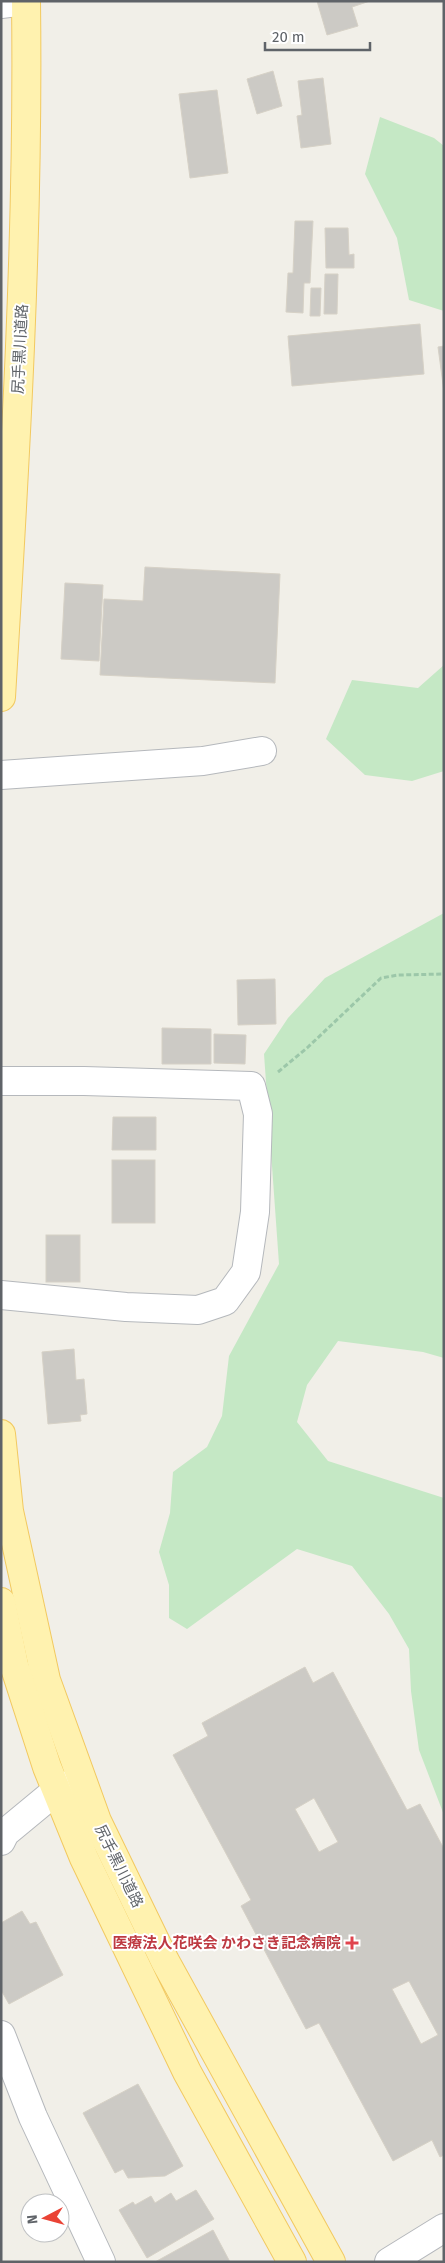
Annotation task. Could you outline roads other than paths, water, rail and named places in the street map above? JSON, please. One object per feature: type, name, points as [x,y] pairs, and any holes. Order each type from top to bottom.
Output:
[{"type":"main road","name":"尻手黒川道路","points":[[1,697],[6,520],[22,312],[27,102],[26,1]]},
{"type":"main road","name":"尻手黒川道路","points":[[1,1434],[9,1511],[46,1680],[97,1821],[165,1961],[331,2262]]},
{"type":"main road","name":"尻手黒川道路","points":[[1,1602],[14,1665],[57,1790],[88,1865],[187,2072],[292,2262]]},
{"type":"street","points":[[1,4],[26,1]]},
{"type":"street","points":[[1,775],[203,761],[262,751]]},
{"type":"street","points":[[1,1081],[84,1081],[251,1086],[258,1114],[255,1212],[246,1272],[225,1301],[198,1310],[126,1307],[1,1296]]},
{"type":"street","points":[[1,1841],[5,1833],[57,1790],[82,1779]]},
{"type":"street","points":[[1,2034],[33,2117],[101,2262]]},
{"type":"street","points":[[389,2262],[444,2228]]},
{"type":"place","name":"医療法人花咲会 かわさき記念病院","points":[[352,1943]]}]
